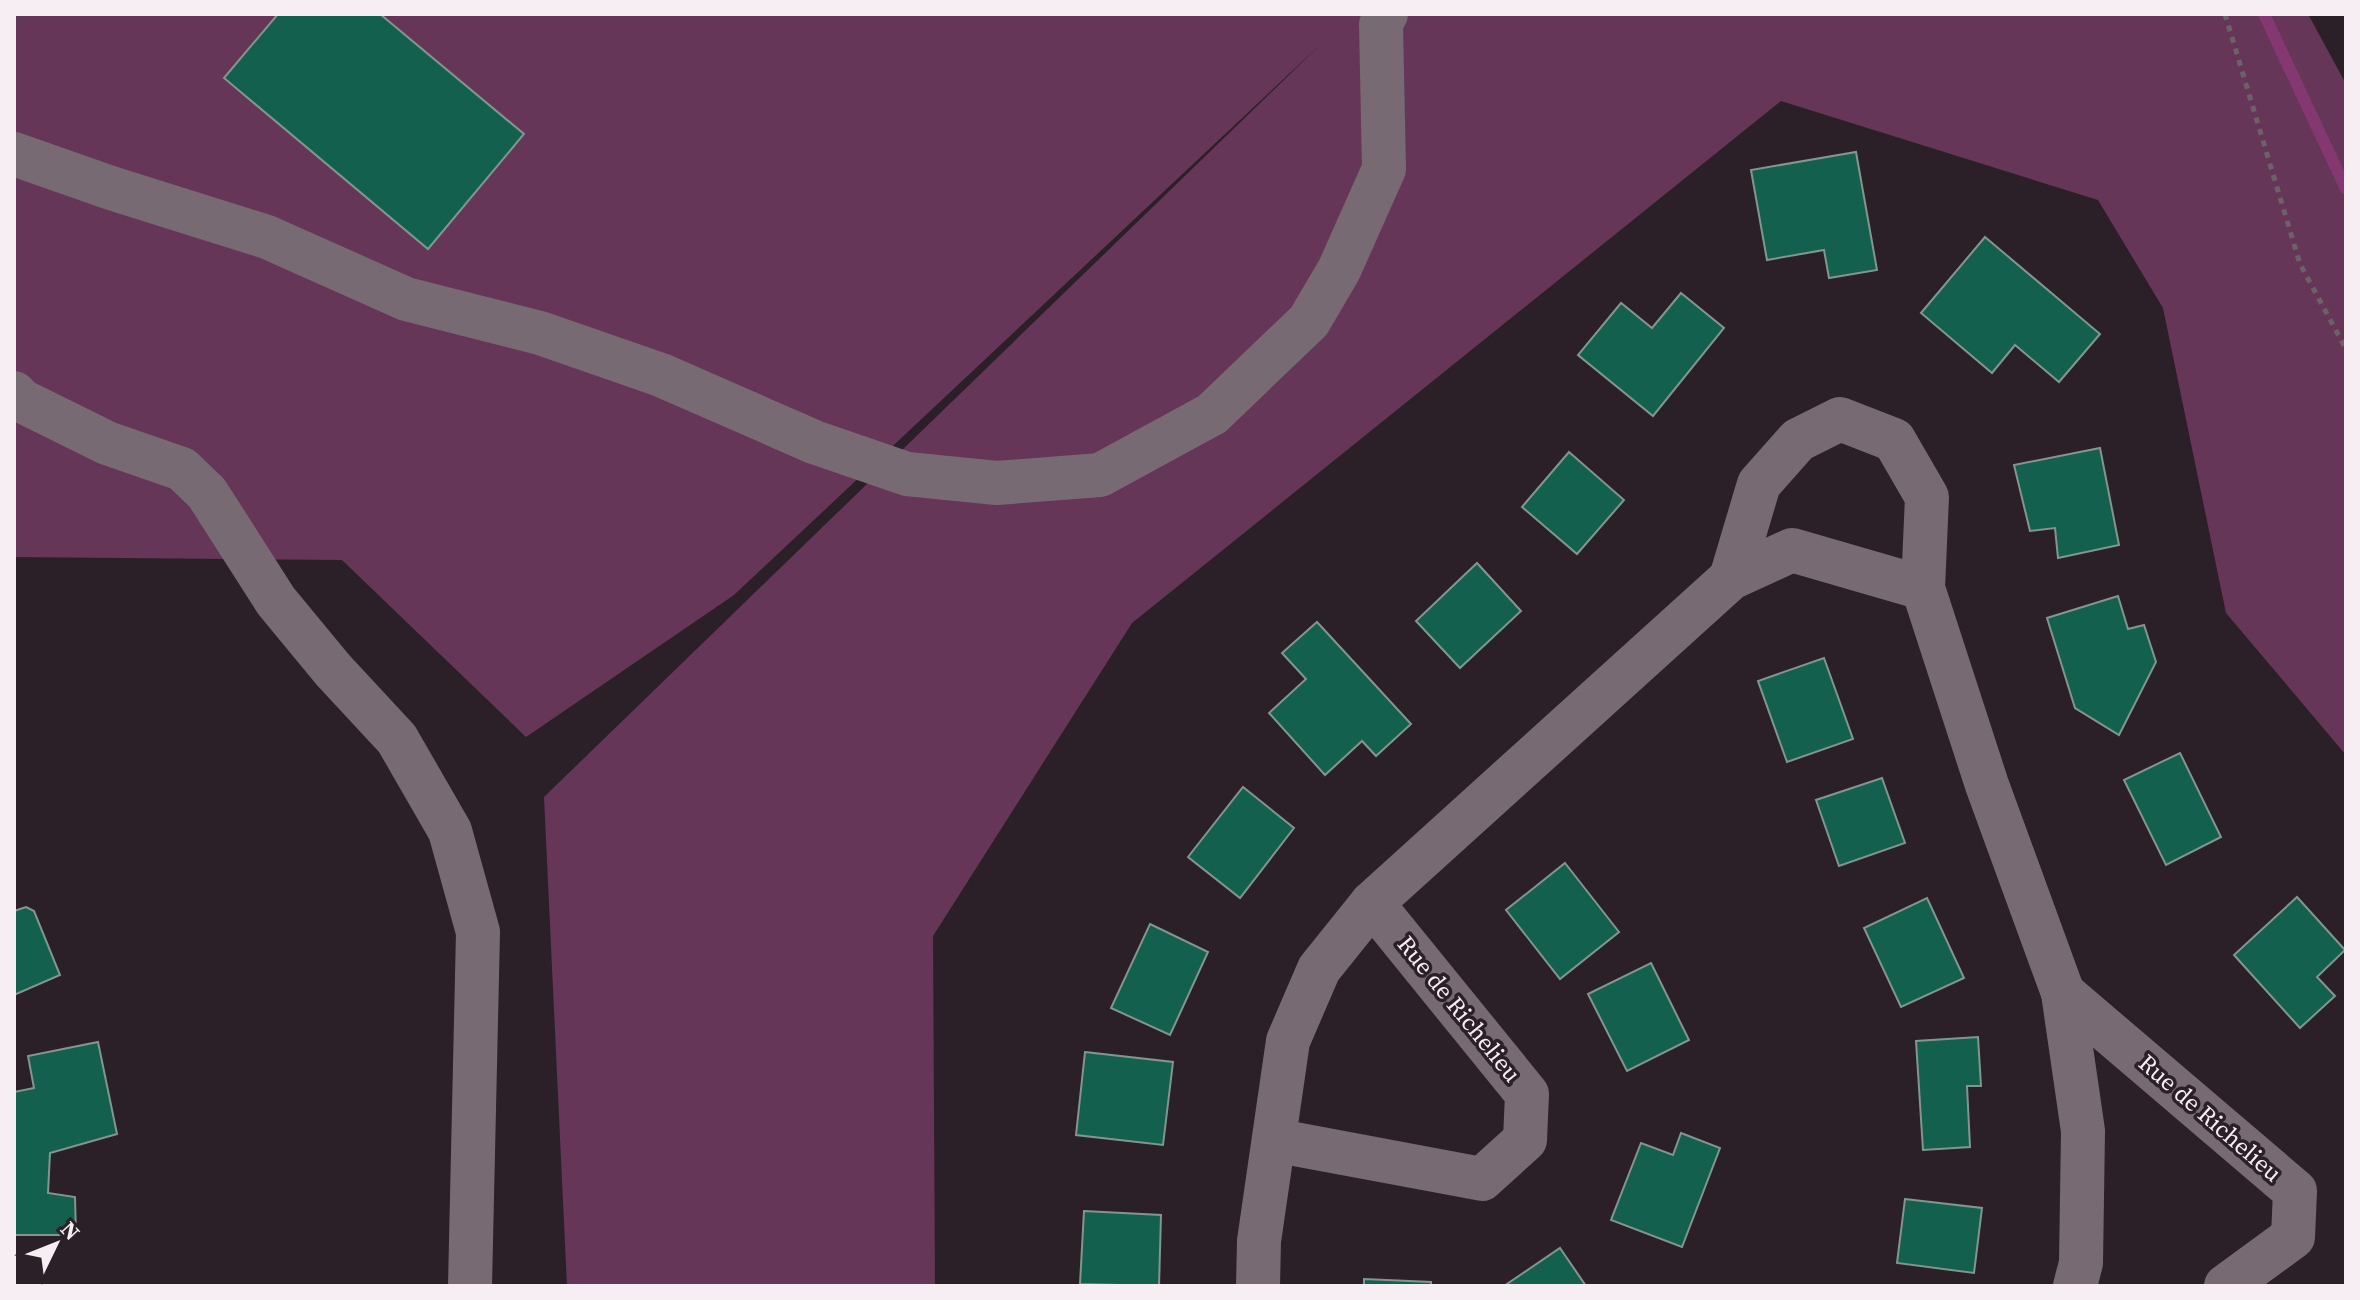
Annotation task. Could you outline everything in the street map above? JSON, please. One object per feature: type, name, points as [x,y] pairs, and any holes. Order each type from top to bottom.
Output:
[{"type":"street","points":[[14,154],[267,237],[406,299],[540,333],[661,375],[814,442],[907,474],[997,483],[1100,475],[1212,414],[1309,321],[1339,270],[1384,169],[1381,24],[1386,14]]},
{"type":"street","points":[[14,393],[22,401],[107,443],[182,469],[207,493],[276,601],[333,670],[397,739],[450,831],[478,932],[470,1286]]},
{"type":"street","name":"Rue de Richelieu","points":[[1731,578],[1759,484],[1798,440],[1840,419],[1894,440],[1927,497],[1923,588],[1987,785],[2063,993],[2083,1131],[2081,1263],[2075,1286]]},
{"type":"street","points":[[1258,1286],[1259,1241],[1288,1041],[1319,969],[1372,903],[1731,578],[1792,550],[1923,588]]},
{"type":"street","name":"Rue de Richelieu","points":[[1274,1140],[1482,1179],[1525,1140],[1527,1094],[1372,903]]},
{"type":"street","name":"Rue de Richelieu","points":[[2063,993],[2295,1191],[2293,1237],[2226,1286]]},
{"type":"path","points":[[2225,14],[2300,264],[2346,349]]},
{"type":"shaded area","points":[[14,14],[2308,14],[2346,84],[2346,755],[2226,613],[2163,308],[2098,200],[1781,101],[1132,623],[933,936],[935,1286],[567,1286],[544,797],[1321,44],[734,595],[526,737],[342,560],[14,557]]},
{"type":"building","points":[[278,14],[380,14],[524,134],[428,249],[224,78]]},
{"type":"building","points":[[1856,152],[1877,270],[1829,278],[1824,250],[1767,260],[1751,170]]},
{"type":"building","points":[[1985,237],[2100,334],[2059,382],[2015,345],[1992,373],[1921,313]]},
{"type":"building","points":[[1681,293],[1724,328],[1653,416],[1578,355],[1621,303],[1652,328]]},
{"type":"building","points":[[2100,448],[2119,545],[2058,558],[2055,528],[2030,531],[2014,465]]},
{"type":"building","points":[[1569,452],[1624,500],[1577,554],[1522,507]]},
{"type":"building","points":[[1477,563],[1521,611],[1460,668],[1416,621]]},
{"type":"building","points":[[2118,596],[2128,629],[2144,625],[2156,662],[2119,735],[2075,708],[2047,618]]},
{"type":"building","points":[[1317,622],[1411,724],[1376,756],[1362,741],[1325,775],[1269,713],[1306,679],[1282,653]]},
{"type":"building","points":[[1824,658],[1853,739],[1787,762],[1758,681]]},
{"type":"building","points":[[2180,753],[2221,837],[2166,865],[2124,780]]},
{"type":"building","points":[[1882,778],[1905,843],[1839,866],[1816,800]]},
{"type":"building","points":[[1243,787],[1294,828],[1240,898],[1188,857]]},
{"type":"building","points":[[1565,863],[1619,932],[1560,979],[1506,910]]},
{"type":"building","points":[[2297,897],[2345,950],[2317,977],[2335,996],[2300,1028],[2234,955]]},
{"type":"building","points":[[1927,898],[1964,978],[1901,1007],[1864,928]]},
{"type":"building","points":[[26,907],[34,911],[60,975],[14,995],[14,911]]},
{"type":"building","points":[[1150,924],[1208,952],[1170,1035],[1111,1008]]},
{"type":"building","points":[[1651,963],[1689,1040],[1627,1071],[1588,994]]},
{"type":"building","points":[[1978,1037],[1981,1086],[1967,1086],[1970,1147],[1923,1150],[1916,1041]]},
{"type":"building","points":[[98,1042],[117,1134],[50,1153],[48,1193],[75,1197],[76,1235],[14,1235],[14,1092],[34,1088],[28,1056]]},
{"type":"building","points":[[1085,1052],[1173,1062],[1163,1145],[1076,1135]]},
{"type":"building","points":[[1681,1133],[1720,1148],[1682,1247],[1611,1220],[1641,1143],[1673,1155]]},
{"type":"building","points":[[1905,1199],[1982,1208],[1974,1273],[1897,1263]]},
{"type":"building","points":[[1084,1211],[1161,1215],[1159,1286],[1080,1284]]},
{"type":"building","points":[[1560,1248],[1586,1286],[1504,1286]]},
{"type":"building","points":[[1364,1279],[1431,1282],[1431,1286],[1364,1286]]},
{"type":"waterway","points":[[2264,14],[2346,189]]}]
